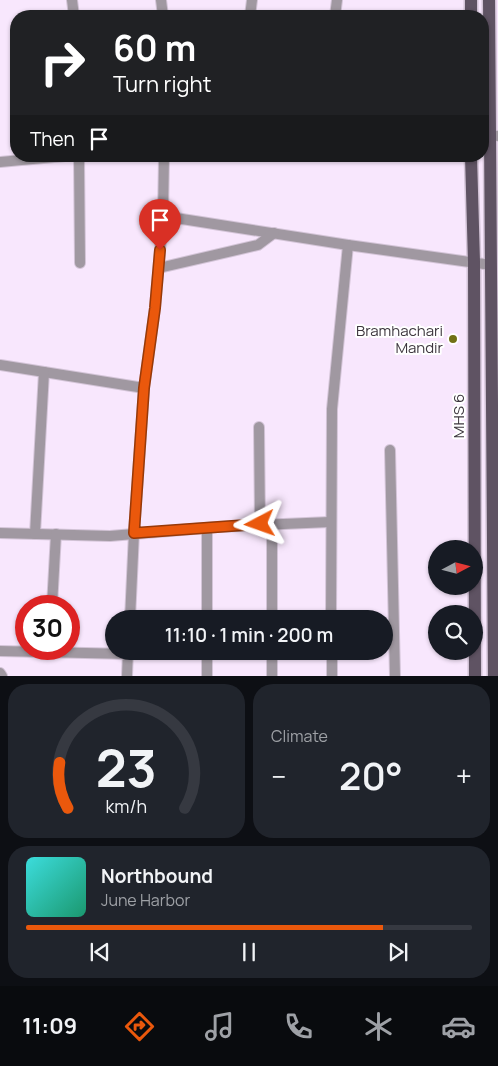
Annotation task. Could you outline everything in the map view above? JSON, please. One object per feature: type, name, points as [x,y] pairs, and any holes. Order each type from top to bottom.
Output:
[{"type":"main road","points":[[490,0],[490,135],[494,226],[491,265],[495,324],[496,541],[494,676]]},
{"type":"main road","name":"MHS 6","points":[[471,162],[474,262],[475,676]]},
{"type":"street","points":[[79,162],[80,263]]},
{"type":"street","points":[[130,610],[144,388],[155,308],[163,216],[164,162]]},
{"type":"street","points":[[163,216],[491,265]]},
{"type":"street","points":[[159,268],[253,247],[274,234]]},
{"type":"street","points":[[331,610],[332,402],[348,245]]},
{"type":"street","points":[[0,365],[144,388]]},
{"type":"street","points":[[36,534],[44,372]]},
{"type":"street","points":[[259,427],[260,524]]},
{"type":"street","points":[[390,450],[394,676]]},
{"type":"street","points":[[0,533],[110,536],[260,524],[330,522]]},
{"type":"street","points":[[272,524],[272,610]]},
{"type":"street","points":[[207,528],[207,610]]},
{"type":"street","points":[[53,595],[56,534]]},
{"type":"street","points":[[0,651],[15,651]]},
{"type":"street","points":[[80,651],[105,651]]},
{"type":"street","points":[[127,676],[128,660]]},
{"type":"street","points":[[207,660],[207,676]]},
{"type":"street","points":[[272,660],[272,676]]},
{"type":"street","points":[[332,660],[332,676]]},
{"type":"place","name":"Bramhachari Mandir","points":[[453,339]]},
{"type":"route","points":[[160,250],[155,308],[144,388],[134,533],[260,524]]}]
